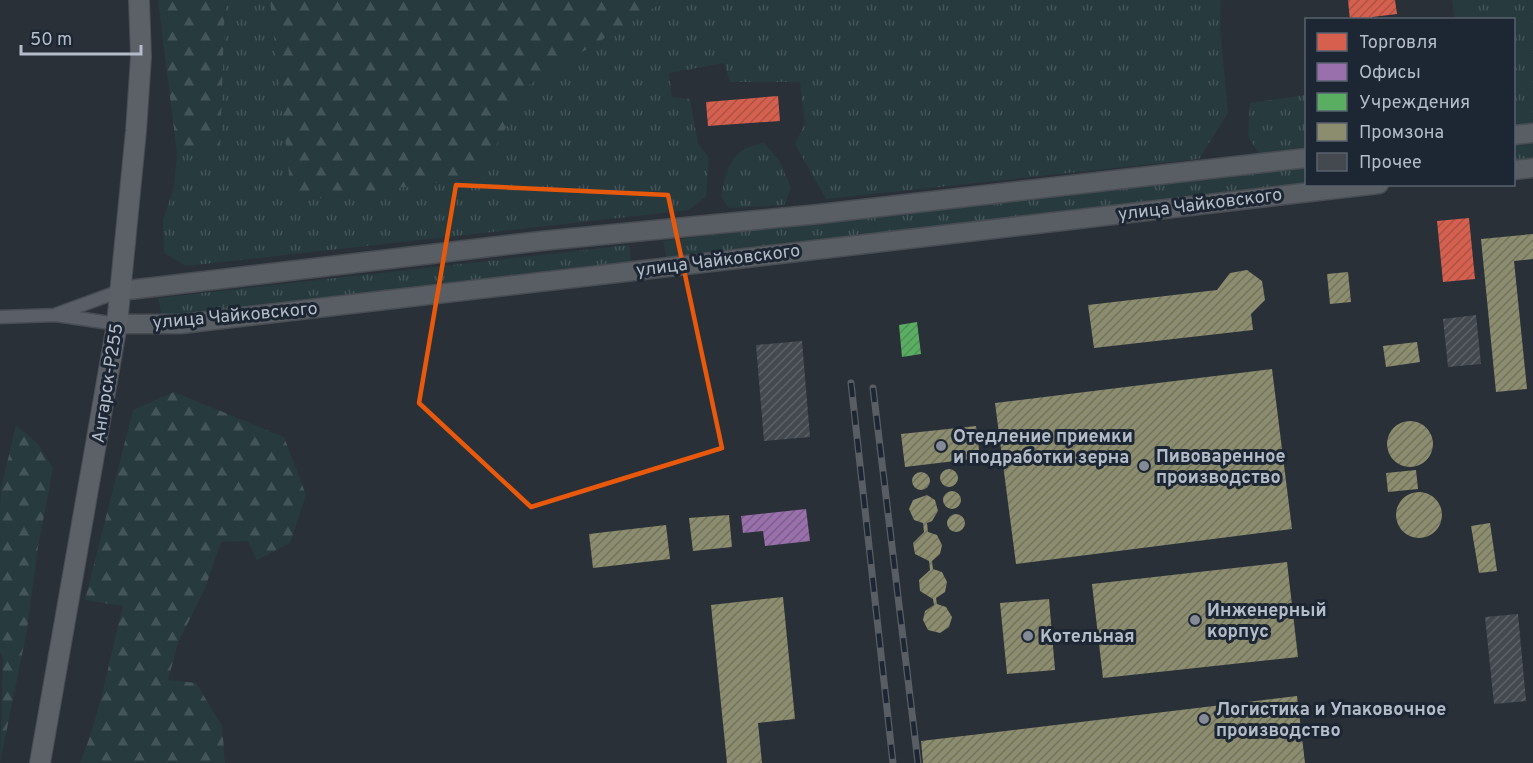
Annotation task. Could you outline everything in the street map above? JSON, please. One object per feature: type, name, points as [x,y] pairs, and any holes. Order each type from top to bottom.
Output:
[{"type":"main road","name":"Ангарск-Р255","points":[[40,763],[117,324],[141,57],[139,0]]},
{"type":"main road","points":[[1515,135],[1533,133]]},
{"type":"main road","name":"улица Чайковского","points":[[120,291],[541,241],[819,214],[1305,158]]},
{"type":"main road","points":[[1515,170],[1533,168]]},
{"type":"main road","name":"улица Чайковского","points":[[117,324],[180,324],[1362,186]]},
{"type":"street","name":"улица Чайковского","points":[[56,315],[120,291]]},
{"type":"street","name":"улица Чайковского","points":[[0,317],[56,315],[117,324]]},
{"type":"highlighted area","points":[[456,185],[668,195],[722,448],[531,507],[419,403]]},
{"type":"green space","points":[[158,0],[225,0],[220,151],[177,153]]},
{"type":"green space","points":[[225,0],[270,0],[292,202],[479,177],[528,85],[666,0],[1221,0],[1220,27],[1228,113],[1199,159],[826,199],[795,144],[805,124],[800,82],[730,82],[724,63],[669,73],[672,97],[690,99],[698,143],[709,158],[706,196],[689,210],[186,266],[164,253],[163,220],[174,187],[177,153],[220,150]]},
{"type":"green space","points":[[270,0],[666,0],[529,85],[479,177],[292,202]]},
{"type":"green space","points":[[1452,0],[1533,0],[1533,124],[1515,126],[1515,18],[1455,18]]},
{"type":"green space","points":[[1305,95],[1305,147],[1258,153],[1248,136],[1250,103]]},
{"type":"green space","points":[[1533,141],[1533,159],[1515,161],[1515,143]]},
{"type":"green space","points":[[764,143],[779,160],[791,188],[784,205],[729,208],[721,197],[732,161],[744,149]]},
{"type":"green space","points":[[1305,166],[1305,184],[667,259],[663,241]]},
{"type":"green space","points":[[629,245],[631,264],[162,316],[158,298]]},
{"type":"green space","points":[[174,392],[284,437],[306,495],[290,543],[257,560],[248,541],[221,542],[205,588],[178,643],[168,680],[196,683],[222,726],[225,763],[80,763],[99,705],[123,606],[85,600],[133,410]]},
{"type":"green space","points":[[16,425],[38,444],[53,468],[38,547],[27,630],[0,763],[3,657],[0,652],[0,507],[1,489]]},
{"type":"building: Торговля","points":[[1348,0],[1395,0],[1397,14],[1372,18],[1350,18]]},
{"type":"building: Торговля","points":[[778,96],[780,121],[708,126],[706,102]]},
{"type":"building: Торговля","points":[[1469,218],[1475,279],[1443,282],[1437,221]]},
{"type":"building: Офисы","points":[[806,509],[810,541],[765,546],[763,531],[743,533],[741,516]]},
{"type":"building: Учреждения","points":[[917,322],[921,354],[902,357],[899,325]]},
{"type":"building: Промзона","points":[[1533,234],[1533,259],[1514,261],[1527,389],[1496,392],[1481,239]]},
{"type":"building: Промзона","points":[[1247,270],[1262,281],[1265,300],[1251,314],[1253,330],[1094,348],[1088,305],[1217,290],[1230,273]]},
{"type":"building: Промзона","points":[[1348,272],[1351,302],[1330,304],[1327,274]]},
{"type":"building: Промзона","points":[[1417,342],[1420,362],[1386,367],[1383,346]]},
{"type":"building: Промзона","name":"Пивоваренное производство","points":[[1272,369],[1292,529],[1016,564],[995,403]]},
{"type":"building: Промзона","points":[[1410,421],[1426,428],[1433,444],[1426,460],[1410,467],[1394,460],[1387,444],[1394,428]]},
{"type":"building: Промзона","name":"Отедление приемки и подработки зерна","points":[[976,426],[980,458],[905,467],[901,434]]},
{"type":"building: Промзона","points":[[949,469],[955,472],[958,478],[955,484],[949,487],[943,484],[940,478],[943,472]]},
{"type":"building: Промзона","points":[[1416,470],[1418,489],[1388,492],[1386,473]]},
{"type":"building: Промзона","points":[[921,472],[927,475],[930,481],[927,487],[921,490],[915,487],[912,481],[915,475]]},
{"type":"building: Промзона","points":[[952,491],[960,496],[961,500],[956,508],[952,509],[944,504],[943,500],[948,492]]},
{"type":"building: Промзона","points":[[1419,492],[1435,499],[1442,515],[1435,531],[1419,538],[1403,531],[1396,515],[1403,499]]},
{"type":"building: Промзона","points":[[927,495],[935,500],[938,511],[932,521],[927,523],[928,532],[937,535],[942,545],[940,554],[932,561],[933,569],[942,572],[947,582],[945,592],[936,598],[937,604],[946,607],[952,617],[949,627],[940,633],[928,630],[923,620],[925,611],[934,605],[933,599],[920,591],[919,580],[930,570],[929,561],[915,554],[913,543],[924,532],[923,523],[914,520],[909,509],[913,500]]},
{"type":"building: Промзона","points":[[952,514],[960,514],[965,519],[963,530],[952,532],[947,527],[947,519]]},
{"type":"building: Промзона","points":[[729,515],[732,547],[693,551],[689,518]]},
{"type":"building: Промзона","points":[[1490,523],[1497,571],[1479,573],[1471,526]]},
{"type":"building: Промзона","points":[[666,525],[670,559],[593,568],[589,534]]},
{"type":"building: Промзона","name":"Инженерный корпус","points":[[1287,562],[1298,657],[1103,678],[1092,584]]},
{"type":"building: Промзона","points":[[783,597],[795,719],[758,723],[762,763],[727,763],[711,605]]},
{"type":"building: Промзона","name":"Котельная","points":[[1049,599],[1055,670],[1007,674],[1000,603]]},
{"type":"building: Промзона","name":"Логистика и Упаковочное производство","points":[[1297,696],[1305,763],[923,763],[921,741]]},
{"type":"building: Прочее","points":[[1476,315],[1481,364],[1448,367],[1443,319]]},
{"type":"building: Прочее","points":[[802,341],[810,437],[764,441],[756,345]]},
{"type":"building: Прочее","points":[[1518,614],[1526,701],[1494,704],[1485,617]]},
{"type":"railway","points":[[851,383],[893,763]]},
{"type":"railway","points":[[873,388],[918,763]]},
{"type":"place","name":"Отедление приемки и подработки зерна","points":[[941,446]]},
{"type":"place","name":"Пивоваренное производство","points":[[1144,466]]},
{"type":"place","name":"Инженерный корпус","points":[[1195,620]]},
{"type":"place","name":"Котельная","points":[[1028,636]]},
{"type":"place","name":"Логистика и Упаковочное производство","points":[[1204,719]]}]
